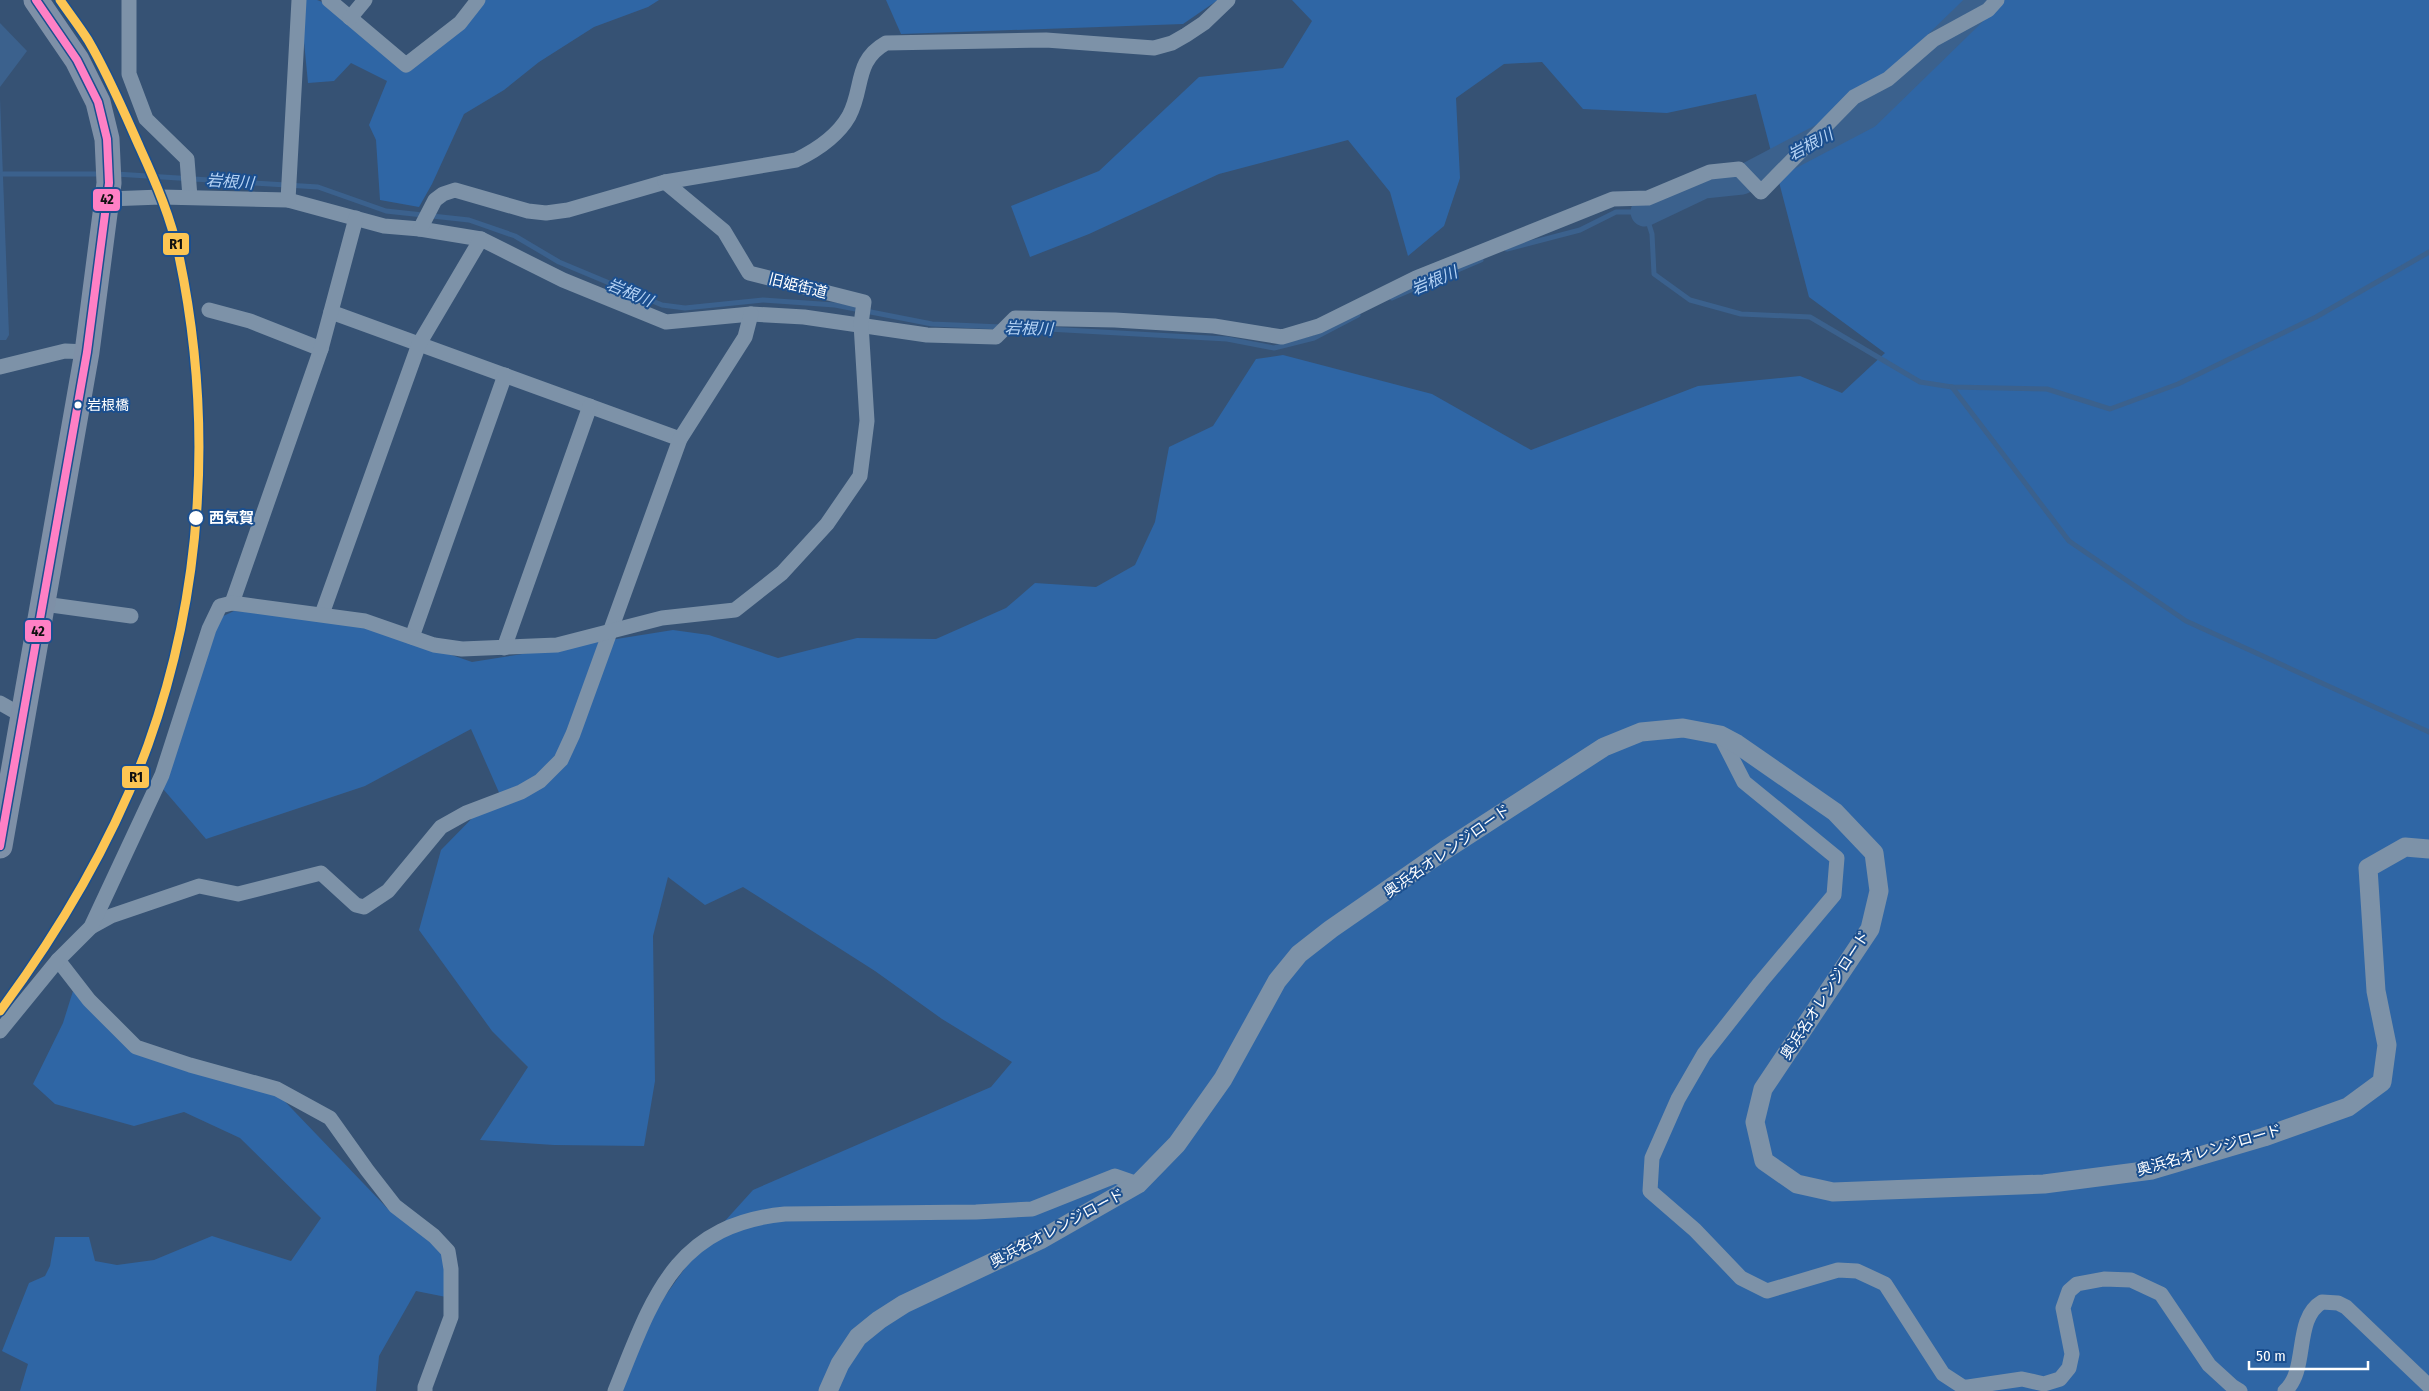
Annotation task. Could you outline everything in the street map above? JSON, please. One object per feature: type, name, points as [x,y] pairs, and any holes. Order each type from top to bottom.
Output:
[{"type":"highway","points":[[0,846],[87,352],[109,191],[108,154],[98,102],[77,60],[36,0]]},
{"type":"street","points":[[129,0],[129,74],[146,119],[187,159],[190,197]]},
{"type":"street","points":[[288,200],[299,0]]},
{"type":"street","points":[[329,0],[406,65],[460,23],[478,0]]},
{"type":"street","points":[[350,18],[365,0]]},
{"type":"street","points":[[420,229],[435,200],[443,194],[455,190],[528,210],[546,213],[568,210],[665,182],[796,160],[814,151],[833,137],[849,116],[865,61],[874,50],[886,43],[897,41],[1046,40],[1154,48],[1172,43],[1186,35],[1204,23],[1228,0]]},
{"type":"street","points":[[109,191],[190,197],[288,200],[384,226],[420,229],[481,239],[563,280],[666,322],[751,314],[861,324],[927,335],[996,337],[1015,318],[1115,320],[1214,326],[1282,337],[1319,326],[1416,278],[1614,199],[1648,198],[1710,172],[1739,169],[1761,192],[1854,97],[1888,79],[1933,40],[1988,10],[1997,0]]},
{"type":"street","name":"旧姫街道","points":[[232,603],[365,621],[434,645],[462,649],[504,648],[557,645],[662,618],[735,610],[782,573],[827,524],[860,476],[868,421],[861,324],[864,302],[749,273],[724,231],[665,182]]},
{"type":"street","points":[[92,927],[162,775],[209,629],[220,606],[232,603],[321,349],[356,218]]},
{"type":"street","points":[[322,614],[419,344],[481,239]]},
{"type":"street","points":[[209,310],[250,322],[321,349]]},
{"type":"street","points":[[331,312],[680,438]]},
{"type":"street","points":[[0,1031],[58,960],[92,927],[111,916],[199,886],[238,894],[320,873],[356,905],[364,907],[388,891],[441,827],[466,813],[534,784],[561,760],[573,734],[680,438],[745,337],[751,314]]},
{"type":"street","points":[[0,367],[65,351],[87,352]]},
{"type":"street","points":[[412,637],[505,375]]},
{"type":"street","points":[[504,648],[590,406]]},
{"type":"street","points":[[44,604],[131,616]]},
{"type":"street","points":[[0,703],[23,716]]},
{"type":"street","name":"奥浜名オレンジロード","points":[[828,1391],[840,1364],[858,1337],[879,1320],[904,1304],[1040,1240],[1138,1184],[1177,1144],[1224,1079],[1277,982],[1299,954],[1445,850],[1604,747],[1642,732],[1683,728],[1720,735],[1737,744],[1835,812],[1874,853],[1878,891],[1870,930],[1763,1089],[1754,1122],[1764,1161],[1797,1184],[1833,1192],[2044,1184],[2152,1170],[2264,1137],[2348,1107],[2382,1082],[2387,1045],[2376,991],[2368,868],[2404,847],[2429,849]]},
{"type":"street","points":[[1720,735],[1744,782],[1837,858],[1834,895],[1760,983],[1704,1054],[1678,1099],[1652,1158],[1650,1191],[1695,1230],[1741,1278],[1766,1291],[1838,1270],[1857,1272],[1885,1284],[1942,1374],[1963,1387],[2022,1379],[2044,1384],[2060,1379],[2069,1368],[2072,1354],[2063,1308],[2069,1291],[2077,1284],[2104,1279],[2131,1280],[2162,1294],[2209,1365],[2240,1391]]},
{"type":"street","points":[[58,960],[89,1000],[136,1047],[190,1065],[277,1089],[330,1118],[395,1206],[434,1236],[448,1251],[451,1269],[451,1317],[424,1387],[425,1391]]},
{"type":"street","points":[[615,1391],[650,1306],[672,1270],[702,1242],[726,1227],[759,1216],[793,1213],[976,1212],[1032,1209],[1115,1176],[1138,1184]]},
{"type":"street","points":[[2285,1391],[2290,1387],[2300,1359],[2306,1326],[2312,1312],[2322,1302],[2338,1303],[2346,1307],[2429,1386]]},
{"type":"shaded area","points":[[300,0],[317,0],[325,3],[406,65],[479,0],[659,0],[648,7],[594,27],[539,62],[504,90],[464,114],[432,184],[419,207],[380,200],[376,140],[369,125],[387,81],[351,63],[334,81],[308,83]]},
{"type":"shaded area","points":[[886,0],[1218,0],[1183,24],[901,34]]},
{"type":"shaded area","points":[[1292,0],[2429,0],[2429,1391],[617,1391],[653,1313],[695,1254],[753,1190],[991,1087],[1012,1062],[942,1019],[875,971],[743,887],[705,905],[668,877],[653,936],[655,1081],[644,1146],[554,1145],[480,1140],[528,1067],[492,1031],[419,930],[441,850],[485,805],[501,797],[471,729],[365,786],[206,839],[158,783],[219,618],[234,611],[344,618],[472,662],[673,630],[709,635],[778,658],[857,638],[936,639],[1006,608],[1035,583],[1096,587],[1135,565],[1155,522],[1169,447],[1213,426],[1256,359],[1283,355],[1432,394],[1531,450],[1698,386],[1800,376],[1842,393],[1885,353],[1809,297],[1756,94],[1667,113],[1583,109],[1542,62],[1504,64],[1456,98],[1460,178],[1444,226],[1408,256],[1390,192],[1348,140],[1219,174],[1089,234],[1030,257],[1011,206],[1099,171],[1199,77],[1283,68],[1312,21]]},
{"type":"shaded area","points":[[0,23],[27,51],[0,87]]},
{"type":"shaded area","points":[[0,98],[9,335],[6,340],[0,340]]},
{"type":"shaded area","points":[[73,991],[136,1049],[271,1087],[387,1208],[448,1251],[446,1297],[416,1291],[379,1356],[376,1391],[20,1391],[28,1364],[2,1351],[29,1283],[45,1276],[50,1266],[55,1237],[89,1237],[95,1261],[117,1265],[154,1260],[212,1236],[291,1261],[321,1218],[240,1138],[184,1112],[134,1126],[55,1104],[33,1084],[63,1023]]},
{"type":"waterway","name":"岩根川","points":[[1645,212],[1704,184],[1742,180],[1866,115],[1984,0]]},
{"type":"waterway","name":"岩根川","points":[[3,174],[103,174]]},
{"type":"waterway","name":"岩根川","points":[[116,174],[318,187],[386,211],[469,220],[515,236],[559,262],[662,305],[685,308],[763,300],[835,305],[932,324],[1001,327]]},
{"type":"waterway","points":[[1507,249],[1580,230],[1616,212],[1645,212],[1652,234],[1654,274],[1690,300],[1741,314],[1810,317],[1920,382],[1952,387],[2047,389],[2110,409],[2178,384],[2316,317],[2429,252]]},
{"type":"waterway","name":"岩根川","points":[[1392,298],[1481,260]]},
{"type":"waterway","name":"岩根川","points":[[1010,327],[1227,339],[1274,348],[1314,338],[1358,315]]},
{"type":"waterway","points":[[1952,387],[2069,541],[2186,621],[2429,732]]},
{"type":"transit line","name":"42","points":[[0,846],[87,352],[109,183],[107,139],[98,102],[77,60],[36,0]]},
{"type":"transit line","name":"R1","points":[[0,1011],[44,949],[102,850],[119,815],[148,745],[167,686],[181,626],[191,564],[197,503],[199,441],[196,379],[190,317],[176,242],[157,188],[109,80],[88,40],[60,0]]},
{"type":"place","name":"岩根橋","points":[[78,405]]},
{"type":"place","name":"西気賀","points":[[196,518]]}]
